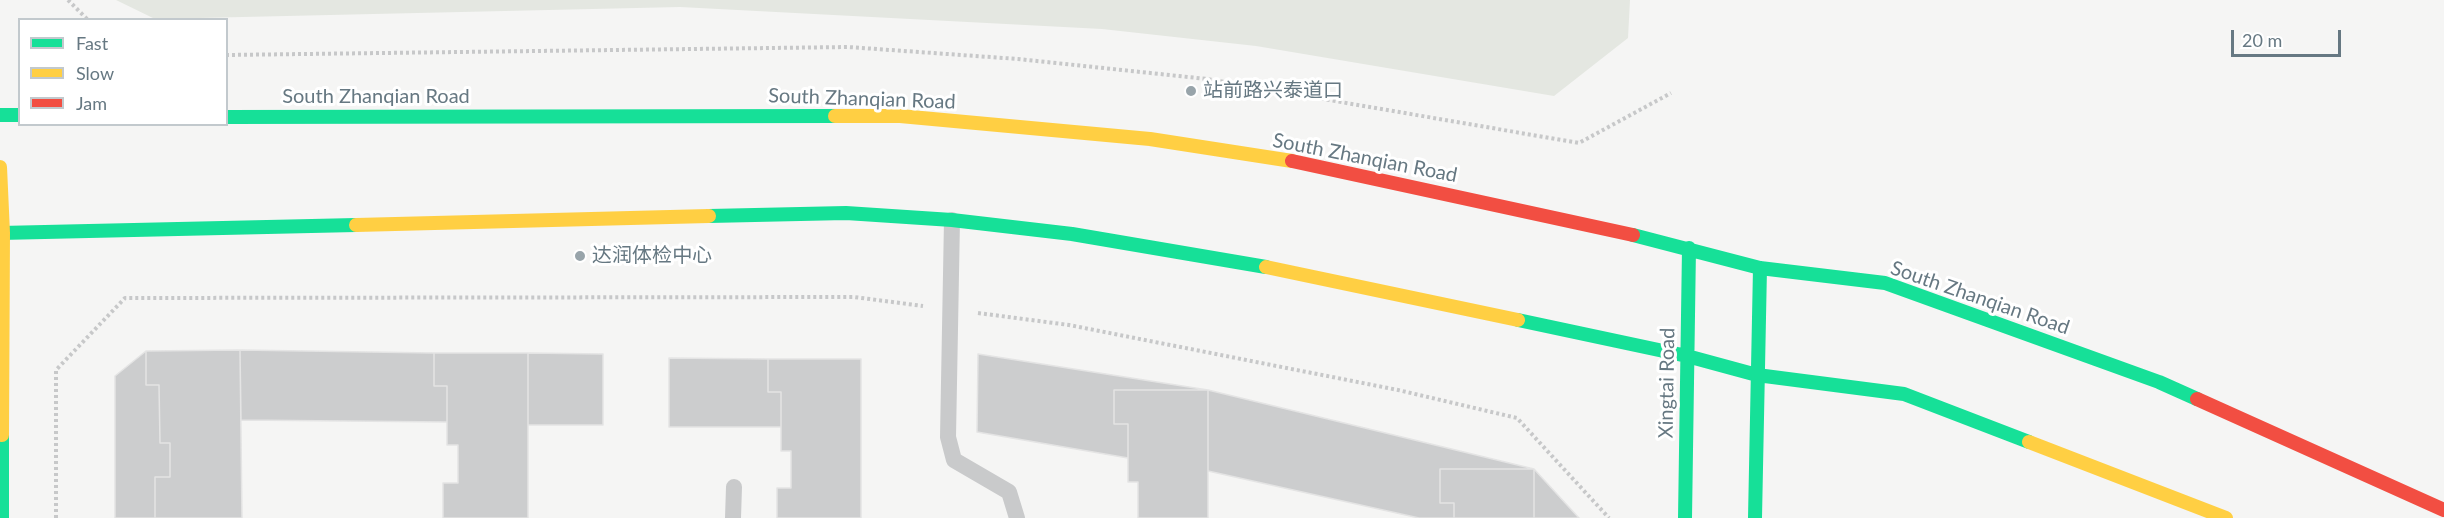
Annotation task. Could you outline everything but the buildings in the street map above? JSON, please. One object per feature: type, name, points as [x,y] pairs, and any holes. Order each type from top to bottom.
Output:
[{"type":"main road","points":[[0,115],[18,115]]},
{"type":"main road","name":"South Zhanqian Road","points":[[228,117],[900,116],[1150,139],[1301,163],[1689,248],[1760,268],[1885,284],[2159,382],[2418,496],[2444,510]]},
{"type":"main road","points":[[0,167],[2,518]]},
{"type":"main road","points":[[2,233],[846,213],[952,220],[1072,234],[1247,263],[1687,356],[1757,375],[1904,394],[2226,518]]},
{"type":"main road","name":"Xingtai Road","points":[[1685,518],[1689,248]]},
{"type":"main road","points":[[1755,518],[1760,268]]},
{"type":"lane","points":[[952,220],[948,437],[954,460],[1009,492],[1017,518]]},
{"type":"lane","points":[[734,487],[734,518]]},
{"type":"path","points":[[68,0],[86,18]]},
{"type":"path","points":[[228,56],[848,47],[1018,59],[1207,79],[1579,143],[1671,93]]},
{"type":"path","points":[[56,518],[56,370],[125,298],[854,297],[1069,325],[1398,390],[1517,418],[1609,518]]},
{"type":"shaded area","points":[[116,0],[1630,0],[1628,38],[1554,96],[1256,46],[1102,29],[680,7],[153,18]]},
{"type":"traffic: fast","points":[[0,115],[18,115]]},
{"type":"traffic: fast","points":[[228,117],[835,116]]},
{"type":"traffic: fast","points":[[709,216],[846,213],[952,220],[1072,234],[1266,267]]},
{"type":"traffic: fast","points":[[0,233],[356,225]]},
{"type":"traffic: fast","points":[[1633,235],[1760,268],[1885,283],[2159,382],[2197,399]]},
{"type":"traffic: fast","points":[[1685,518],[1689,248]]},
{"type":"traffic: fast","points":[[1755,518],[1760,268]]},
{"type":"traffic: fast","points":[[1518,320],[1687,356],[1757,375],[1904,394],[2029,442]]},
{"type":"traffic: fast","points":[[2,435],[2,518]]},
{"type":"traffic: slow","points":[[835,116],[900,116],[1150,139],[1292,161]]},
{"type":"traffic: slow","points":[[0,167],[3,233],[2,435]]},
{"type":"traffic: slow","points":[[356,225],[709,216]]},
{"type":"traffic: slow","points":[[1266,267],[1518,320]]},
{"type":"traffic: slow","points":[[2029,442],[2226,518]]},
{"type":"traffic: jam","points":[[1292,161],[1633,235]]},
{"type":"traffic: jam","points":[[2197,399],[2444,510]]},
{"type":"place","name":"站前路兴泰道口","points":[[1191,91]]},
{"type":"place","name":"达润体检中心","points":[[580,256]]}]
